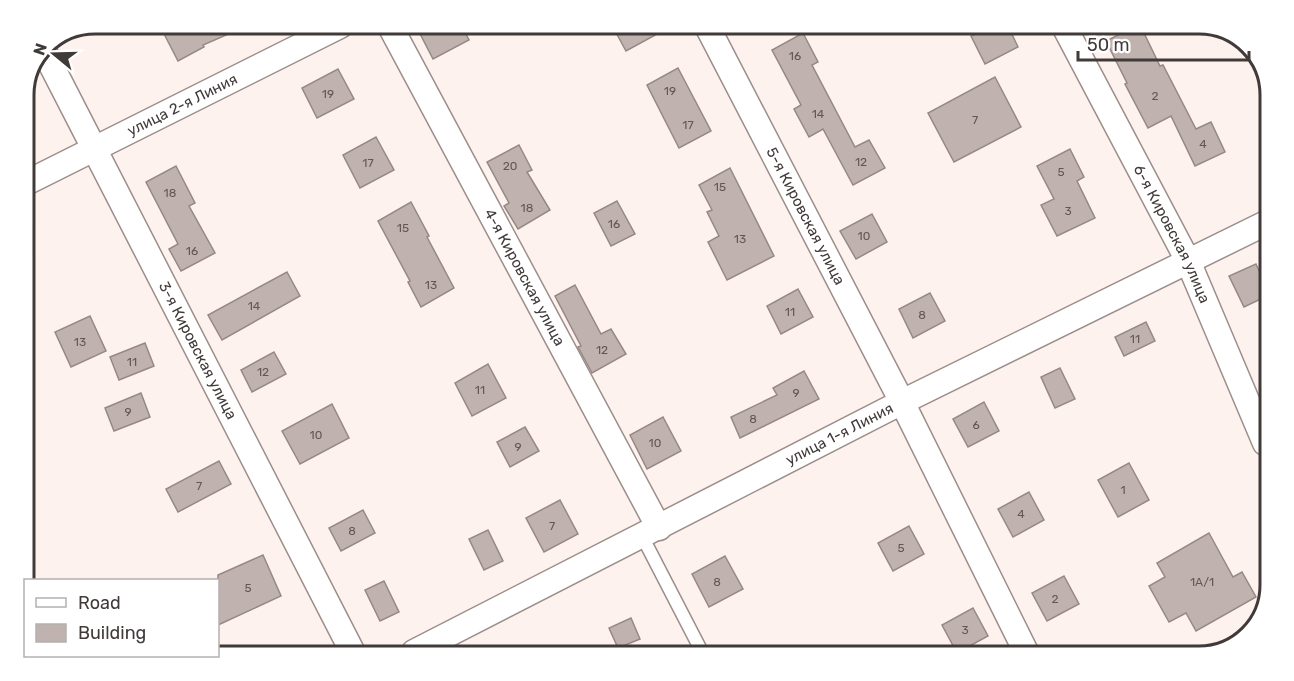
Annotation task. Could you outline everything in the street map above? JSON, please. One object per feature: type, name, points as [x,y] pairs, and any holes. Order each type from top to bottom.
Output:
[{"type":"street","name":"улица 2-я Линия","points":[[35,179],[324,34]]},
{"type":"street","name":"4-я Кировская улица","points":[[394,34],[651,532]]},
{"type":"street","name":"5-я Кировская улица","points":[[711,34],[902,402],[1023,646]]},
{"type":"street","name":"6-я Кировская улица","points":[[1068,34],[1188,261],[1260,430]]},
{"type":"street","name":"3-я Кировская улица","points":[[48,57],[349,646]]},
{"type":"street","name":"улица 1-я Линия","points":[[426,646],[902,402],[1259,226]]},
{"type":"lane","points":[[651,532],[700,646]]},
{"type":"building","points":[[164,34],[228,34],[203,45],[204,47],[178,61]]},
{"type":"building","points":[[420,34],[466,34],[469,40],[433,59]]},
{"type":"building","points":[[617,34],[657,34],[626,51]]},
{"type":"building","points":[[804,34],[818,62],[812,65],[855,147],[869,140],[885,168],[853,185],[823,129],[809,137],[794,109],[801,105],[772,50]]},
{"type":"building","points":[[1012,34],[1018,47],[985,64],[971,36]]},
{"type":"building","points":[[1120,34],[1144,34],[1196,129],[1211,122],[1225,152],[1195,166],[1171,116],[1148,128],[1106,41]]},
{"type":"building","points":[[678,68],[711,131],[679,148],[647,85]]},
{"type":"building","points":[[338,69],[354,99],[317,118],[302,88]]},
{"type":"building","points":[[995,77],[1021,127],[954,162],[928,113]]},
{"type":"building","points":[[376,137],[394,170],[360,188],[343,155]]},
{"type":"building","points":[[519,145],[532,170],[527,172],[550,210],[518,229],[504,206],[509,203],[487,162]]},
{"type":"building","points":[[1070,149],[1084,177],[1077,181],[1095,218],[1057,236],[1041,205],[1054,199],[1037,166]]},
{"type":"building","points":[[176,166],[195,203],[189,206],[215,253],[181,271],[169,249],[178,244],[146,182]]},
{"type":"building","points":[[730,168],[774,256],[727,280],[708,242],[719,236],[707,212],[712,210],[699,185]]},
{"type":"building","points":[[617,201],[635,234],[611,246],[594,213]]},
{"type":"building","points":[[411,202],[454,288],[421,307],[378,221]]},
{"type":"building","points":[[872,214],[887,242],[856,259],[840,231]]},
{"type":"building","points":[[1256,264],[1259,271],[1259,300],[1244,307],[1229,276]]},
{"type":"building","points":[[287,272],[300,296],[222,340],[208,315]]},
{"type":"building","points":[[575,285],[601,334],[611,329],[626,354],[592,373],[555,296]]},
{"type":"building","points":[[798,289],[813,317],[781,334],[767,306]]},
{"type":"building","points":[[930,293],[945,321],[913,338],[899,309]]},
{"type":"building","points":[[90,316],[106,351],[71,367],[55,332]]},
{"type":"building","points":[[1146,322],[1155,341],[1124,356],[1115,337]]},
{"type":"building","points":[[145,343],[154,366],[119,380],[110,357]]},
{"type":"building","points":[[274,352],[286,374],[252,392],[241,370]]},
{"type":"building","points":[[488,364],[506,398],[472,416],[455,383]]},
{"type":"building","points":[[1060,368],[1075,399],[1055,408],[1041,377]]},
{"type":"building","points":[[804,371],[819,399],[740,438],[731,417],[777,395],[773,388]]},
{"type":"building","points":[[141,393],[150,417],[114,431],[105,408]]},
{"type":"building","points":[[984,402],[999,431],[968,447],[953,419]]},
{"type":"building","points":[[332,404],[349,438],[300,464],[282,431]]},
{"type":"building","points":[[663,417],[681,451],[647,469],[630,435]]},
{"type":"building","points":[[525,427],[539,451],[510,467],[497,442]]},
{"type":"building","points":[[219,461],[231,484],[178,512],[166,489]]},
{"type":"building","points":[[1129,463],[1149,500],[1118,517],[1098,480]]},
{"type":"building","points":[[1029,492],[1044,520],[1013,537],[998,509]]},
{"type":"building","points":[[560,500],[578,534],[544,552],[526,518]]},
{"type":"building","points":[[363,510],[375,533],[341,551],[329,528]]},
{"type":"building","points":[[909,526],[924,554],[893,571],[878,543]]},
{"type":"building","points":[[488,530],[503,561],[484,570],[469,539]]},
{"type":"building","points":[[1209,533],[1233,577],[1242,572],[1256,597],[1196,631],[1186,613],[1169,622],[1149,586],[1165,577],[1157,563]]},
{"type":"building","points":[[263,555],[281,596],[219,625],[218,575]]},
{"type":"building","points":[[725,556],[743,589],[709,607],[692,574]]},
{"type":"building","points":[[1064,576],[1079,604],[1047,621],[1032,593]]},
{"type":"building","points":[[384,581],[399,612],[380,621],[365,590]]},
{"type":"building","points":[[973,608],[988,636],[970,646],[953,646],[942,625]]},
{"type":"building","points":[[631,618],[640,639],[617,646],[609,628]]}]
